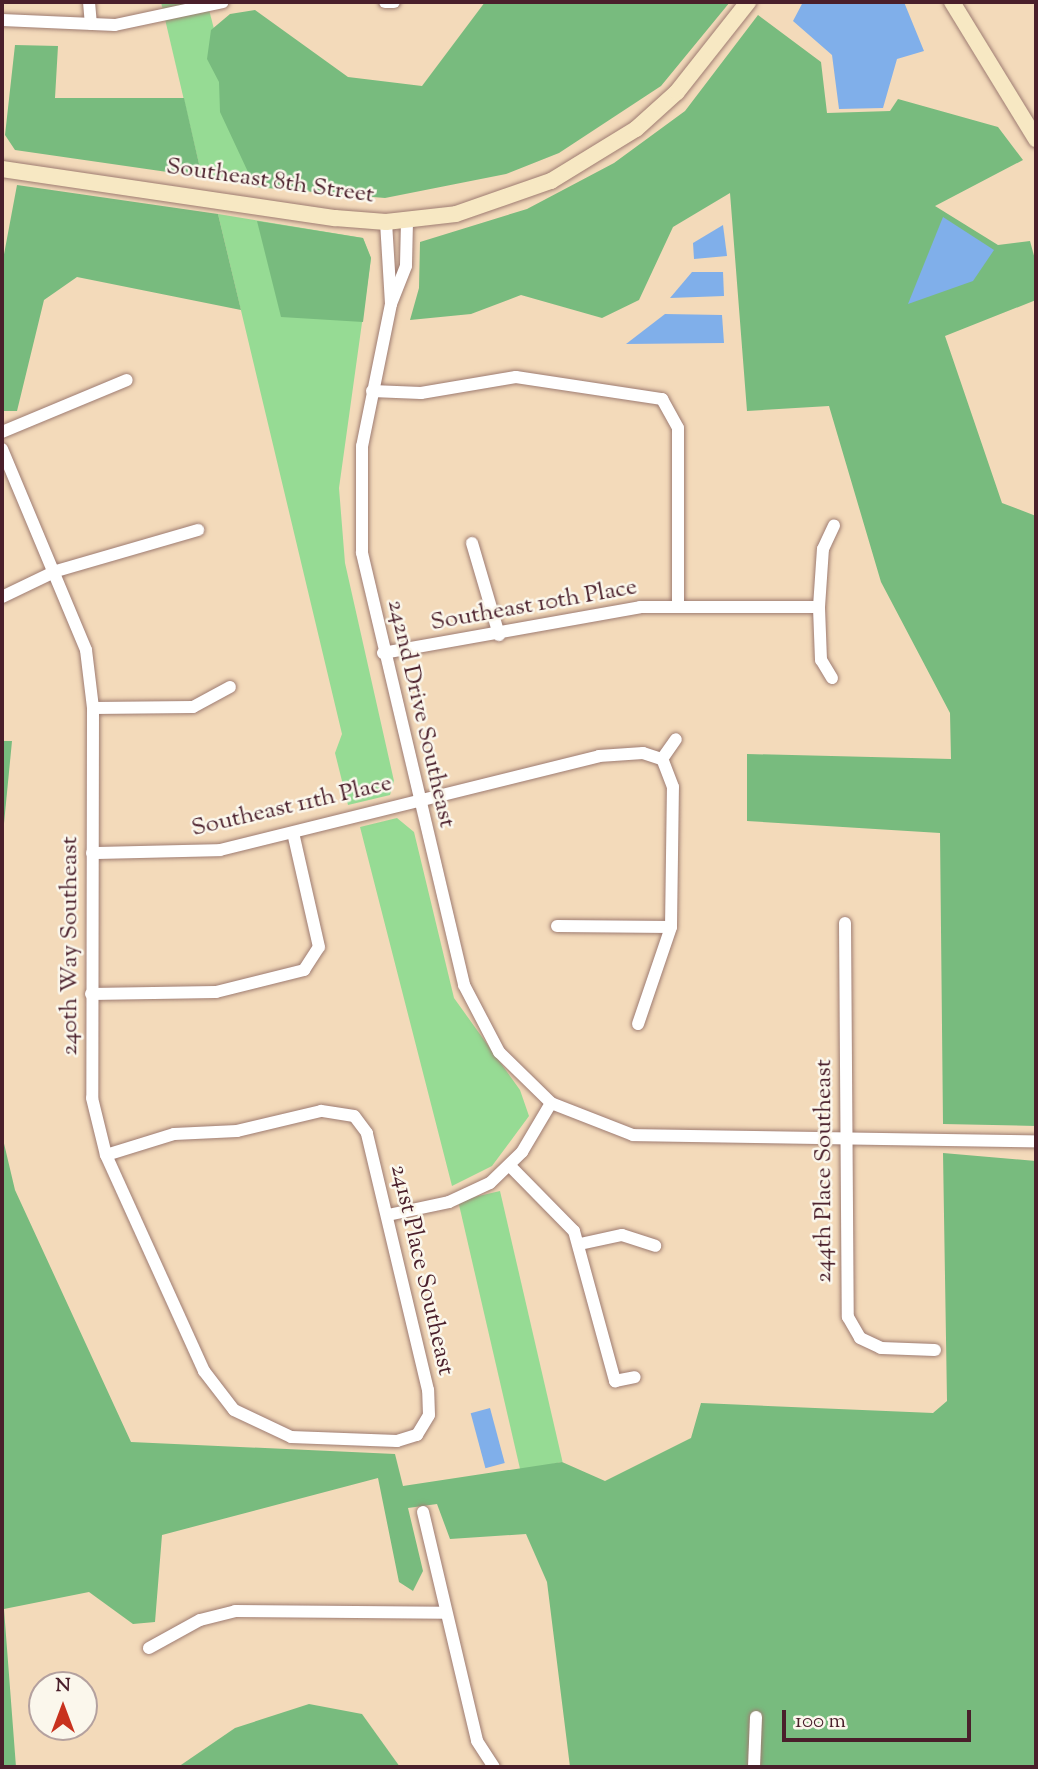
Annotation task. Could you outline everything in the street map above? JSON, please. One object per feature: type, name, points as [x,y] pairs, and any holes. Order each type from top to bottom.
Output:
[{"type":"street","points":[[89,2],[90,24]]},
{"type":"street","points":[[2,20],[90,24],[139,22],[223,2]]},
{"type":"street","points":[[385,2],[394,2]]},
{"type":"street","name":"Southeast 8th Street","points":[[2,169],[386,222],[407,221],[506,199],[585,163],[677,92],[748,2]]},
{"type":"street","points":[[952,2],[1036,139]]},
{"type":"street","name":"242nd Drive Southeast","points":[[407,221],[406,266],[391,304],[372,391],[359,527],[383,653],[472,1004],[499,1052],[551,1103]]},
{"type":"street","name":"242nd Drive Southeast","points":[[386,222],[391,304]]},
{"type":"street","points":[[372,391],[421,393],[516,377],[652,393],[671,407],[678,428],[678,607]]},
{"type":"street","points":[[2,432],[127,380]]},
{"type":"street","name":"240th Way Southeast","points":[[2,449],[81,634],[93,708],[92,1098],[106,1155],[204,1371],[246,1420],[291,1437],[408,1440]]},
{"type":"street","points":[[832,678],[821,660],[819,607],[822,549],[834,525]]},
{"type":"street","points":[[2,597],[56,571],[198,530]]},
{"type":"street","points":[[472,543],[499,635]]},
{"type":"street","name":"Southeast 10th Place","points":[[383,653],[499,635],[607,612],[678,607],[819,607]]},
{"type":"street","points":[[93,708],[193,707],[230,687]]},
{"type":"street","points":[[638,1024],[671,927],[673,788],[662,759],[676,739]]},
{"type":"street","name":"Southeast 11th Place","points":[[92,853],[190,853],[293,833],[599,756],[643,753],[662,759]]},
{"type":"street","points":[[91,994],[216,992],[297,973],[316,956],[318,934],[293,833]]},
{"type":"street","name":"244th Place Southeast","points":[[845,923],[846,1139],[853,1330],[881,1348],[935,1350]]},
{"type":"street","points":[[558,926],[671,927]]},
{"type":"street","points":[[388,1215],[468,1195],[511,1167],[551,1103],[633,1135],[1036,1141]]},
{"type":"street","name":"241st Place Southeast","points":[[106,1155],[174,1134],[227,1133],[321,1111],[345,1112],[367,1133],[430,1403],[424,1426],[408,1440]]},
{"type":"street","points":[[511,1167],[563,1214],[580,1244],[615,1381],[635,1377]]},
{"type":"street","points":[[580,1244],[622,1235],[654,1246]]},
{"type":"street","points":[[423,1512],[477,1741],[494,1767]]},
{"type":"street","points":[[149,1648],[200,1620],[235,1611],[445,1613]]},
{"type":"street","points":[[754,1767],[756,1717]]},
{"type":"green space","points":[[161,2],[207,2],[255,187],[202,177]]},
{"type":"green space","points":[[485,2],[730,2],[661,86],[559,153],[506,174],[385,198],[255,187],[220,112],[219,82],[207,59],[211,30],[230,14],[255,10],[348,77],[422,86]]},
{"type":"green space","points":[[758,15],[821,62],[827,113],[890,111],[898,99],[998,127],[1023,160],[935,206],[998,245],[1030,241],[1036,263],[1036,300],[945,336],[1002,503],[1036,516],[1036,1126],[943,1124],[940,833],[747,821],[747,754],[951,759],[950,713],[881,582],[829,406],[747,411],[730,193],[673,227],[639,300],[602,318],[521,295],[471,314],[410,320],[419,288],[420,242],[527,209],[614,163],[685,111]]},
{"type":"green space","points":[[15,45],[58,46],[55,98],[184,98],[202,177],[15,150],[5,135]]},
{"type":"green space","points":[[17,185],[218,214],[241,310],[77,277],[44,300],[17,411],[2,411],[2,265]]},
{"type":"green space","points":[[218,214],[363,238],[371,258],[339,488],[345,563],[394,781],[390,795],[348,805],[335,753],[342,734]]},
{"type":"green space","points":[[257,221],[363,238],[371,258],[363,322],[281,317]]},
{"type":"green space","points":[[2,741],[12,741],[2,844]]},
{"type":"green space","points":[[397,818],[414,832],[454,998],[520,1090],[529,1116],[492,1166],[452,1186],[360,827]]},
{"type":"green space","points":[[2,1135],[15,1190],[131,1442],[395,1454],[403,1486],[562,1462],[605,1481],[691,1438],[701,1403],[933,1413],[947,1401],[943,1153],[1036,1161],[1036,1767],[570,1767],[547,1582],[526,1534],[450,1539],[437,1504],[408,1508],[423,1571],[413,1591],[399,1582],[378,1478],[162,1535],[155,1622],[133,1624],[89,1592],[4,1609],[16,1767],[2,1767]]},
{"type":"green space","points":[[500,1191],[563,1462],[521,1472],[458,1201]]},
{"type":"green space","points":[[309,1704],[362,1714],[400,1767],[178,1767],[235,1728]]},
{"type":"water","points":[[803,2],[904,2],[924,51],[897,59],[883,108],[839,109],[832,55],[793,21]]},
{"type":"water","points":[[943,217],[994,250],[973,281],[908,304]]},
{"type":"water","points":[[723,225],[727,256],[694,259],[693,243]]},
{"type":"water","points":[[692,272],[723,272],[724,296],[670,298]]},
{"type":"water","points":[[665,314],[722,315],[724,343],[626,344]]},
{"type":"water","points":[[490,1408],[505,1463],[485,1468],[471,1413]]}]
